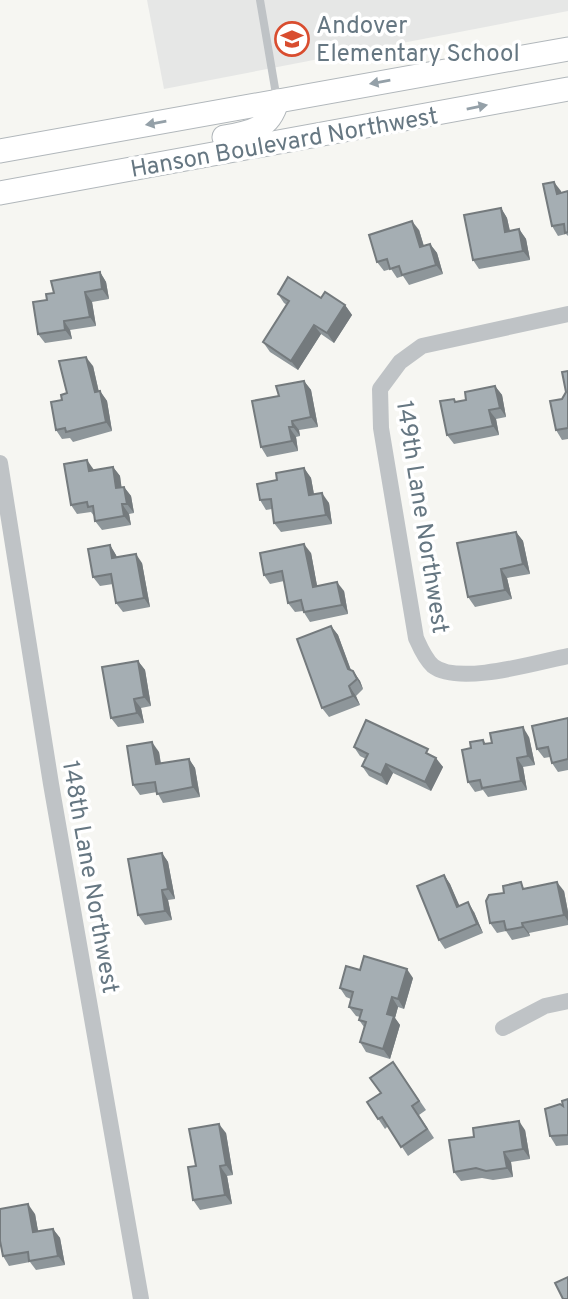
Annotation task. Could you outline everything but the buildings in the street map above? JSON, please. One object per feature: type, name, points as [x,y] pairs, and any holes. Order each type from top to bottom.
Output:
[{"type":"main road","name":"Hanson Boulevard Northwest","points":[[0,151],[568,49]]},
{"type":"main road","name":"Hanson Boulevard Northwest","points":[[0,190],[568,89]]},
{"type":"main road","points":[[0,190],[20,178],[259,129],[273,114],[277,101]]},
{"type":"street","name":"149th Lane Northwest","points":[[568,314],[422,346],[400,362],[380,389],[381,428],[416,638],[434,667],[459,673],[496,671],[568,656]]},
{"type":"street","name":"148th Lane Northwest","points":[[0,463],[49,771],[141,1299]]},
{"type":"street","points":[[503,1028],[545,1006],[568,1001]]},
{"type":"lane","points":[[260,0],[277,101]]},
{"type":"shaded area","name":"Andover Elementary School","points":[[147,0],[568,0],[568,11],[164,89]]},
{"type":"place","name":"Andover Elementary School","points":[[292,39]]}]
